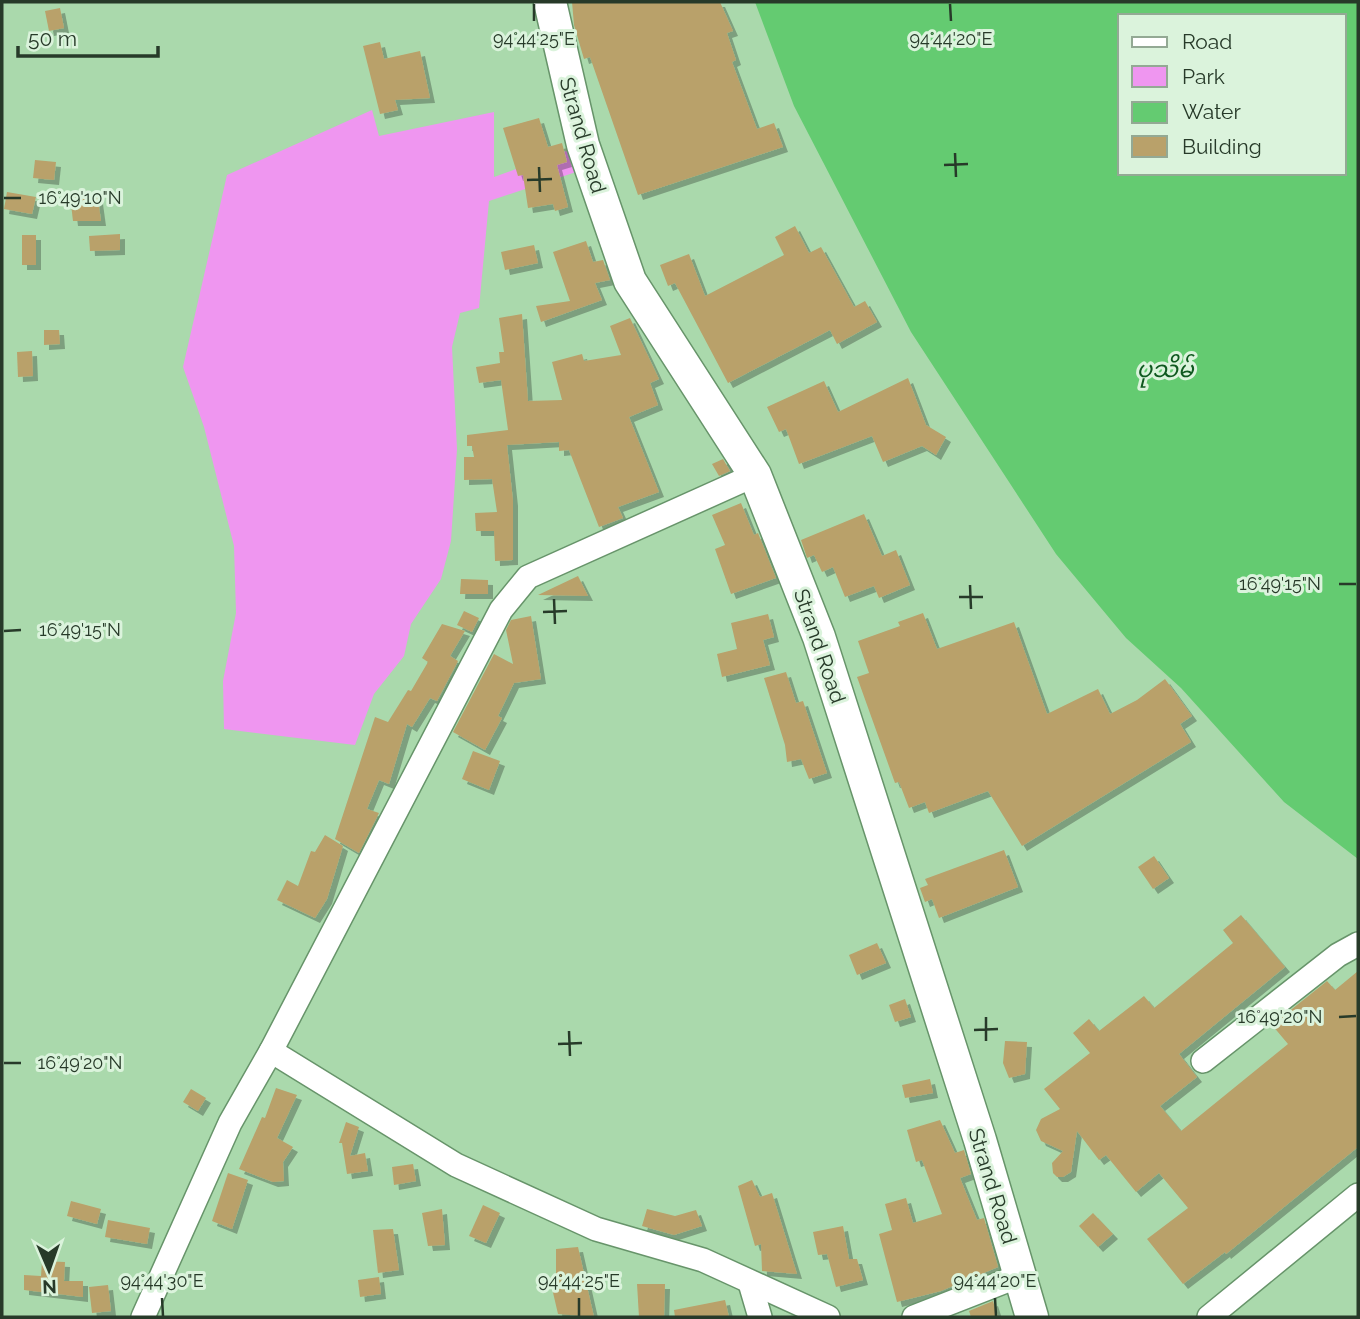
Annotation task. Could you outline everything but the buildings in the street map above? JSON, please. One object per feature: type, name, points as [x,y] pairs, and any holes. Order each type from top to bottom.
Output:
[{"type":"main road","name":"Strand Road","points":[[550,2],[583,145],[631,281],[755,475],[819,637],[980,1140],[1032,1317]]},
{"type":"street","points":[[143,1317],[230,1123],[271,1051],[457,691],[508,602],[528,577],[755,475]]},
{"type":"street","points":[[1203,1061],[1338,955],[1358,944]]},
{"type":"street","points":[[271,1051],[456,1165],[596,1230],[703,1260],[828,1317]]},
{"type":"street","points":[[1209,1317],[1357,1198]]},
{"type":"street","points":[[914,1317],[1020,1276]]},
{"type":"street","points":[[750,1283],[761,1317]]},
{"type":"green space","points":[[372,110],[379,136],[494,112],[494,177],[583,145],[591,167],[489,201],[479,308],[460,313],[452,347],[457,449],[451,541],[441,579],[411,624],[404,656],[374,694],[355,745],[224,729],[223,681],[236,613],[234,546],[204,427],[183,367],[227,175]]},
{"type":"water","name":"ပုသိမ်","points":[[755,2],[1358,2],[1358,859],[1284,802],[1181,688],[1126,638],[1056,554],[911,332],[794,106]]}]
